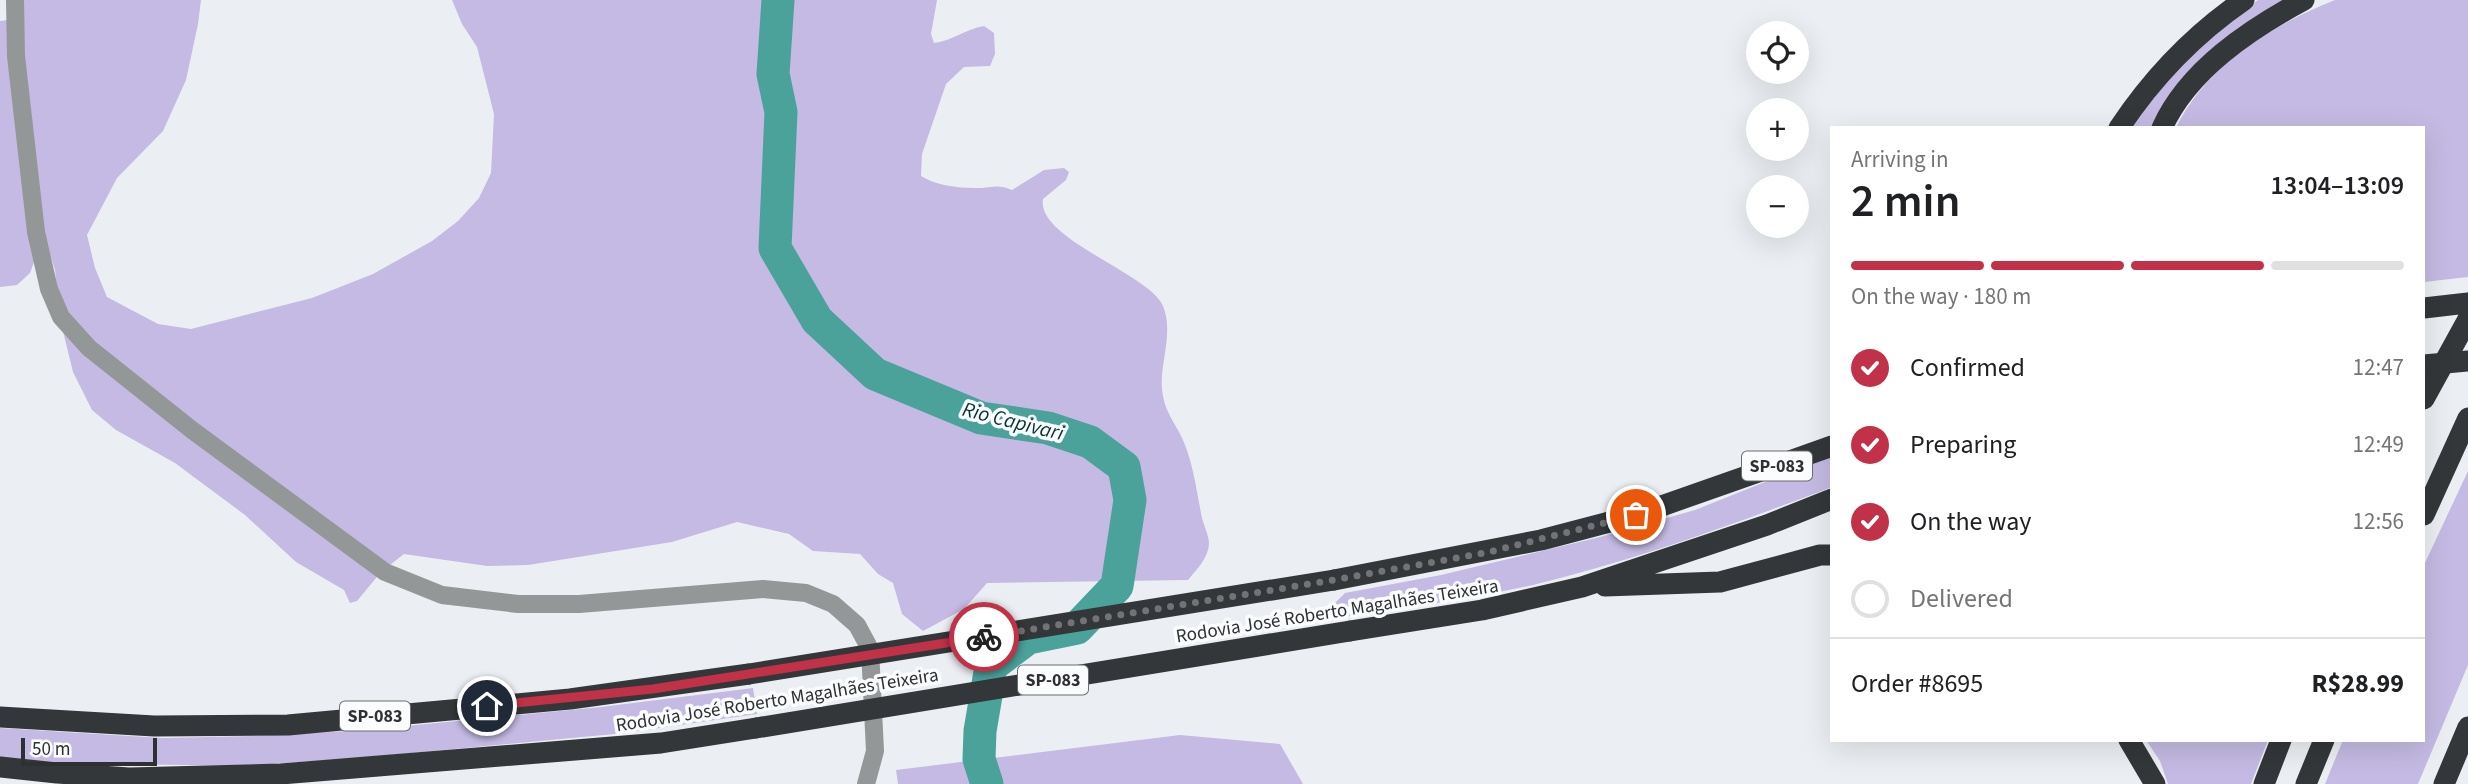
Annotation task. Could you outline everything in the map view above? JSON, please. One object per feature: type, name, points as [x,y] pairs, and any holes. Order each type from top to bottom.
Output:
[{"type":"highway","points":[[2120,126],[2156,77],[2179,52],[2209,25],[2244,0]]},
{"type":"highway","points":[[2163,126],[2186,90],[2213,62],[2257,28],[2304,0]]},
{"type":"highway","points":[[2425,308],[2468,303]]},
{"type":"highway","points":[[2425,397],[2468,319]]},
{"type":"highway","points":[[2425,365],[2468,361]]},
{"type":"highway","points":[[2425,513],[2468,418]]},
{"type":"highway","points":[[1721,486],[1830,433]]},
{"type":"highway","name":"Rodovia José Roberto Magalhães Teixeira","points":[[0,717],[155,726],[288,725],[570,699],[749,674],[1334,580],[1541,540],[1636,515],[1830,447]]},
{"type":"highway","name":"Rodovia José Roberto Magalhães Teixeira","points":[[0,767],[57,774],[129,778],[203,778],[661,743],[1482,610],[1582,587],[1767,525],[1830,500]]},
{"type":"highway","points":[[1582,587],[1720,582],[1820,555],[1830,555]]},
{"type":"highway","points":[[2444,784],[2468,727]]},
{"type":"highway","points":[[2130,742],[2155,784]]},
{"type":"highway","points":[[2264,784],[2280,742]]},
{"type":"highway","points":[[2306,784],[2323,742]]},
{"type":"street","points":[[15,0],[16,56],[36,232],[49,289],[61,317],[89,348],[191,430],[385,572],[442,595],[519,604],[579,604],[763,589],[806,593],[833,604],[857,625],[870,649],[875,751],[866,784]]},
{"type":"shaded area","points":[[20,0],[201,0],[186,80],[163,131],[117,178],[87,235],[95,268],[107,297],[158,324],[191,329],[312,298],[373,274],[432,241],[458,221],[479,198],[491,173],[494,114],[477,47],[462,24],[452,0],[937,0],[931,34],[934,43],[984,26],[994,33],[995,54],[990,66],[964,67],[946,84],[922,154],[921,176],[954,187],[997,187],[1012,190],[1044,170],[1064,168],[1069,172],[1066,180],[1043,199],[1046,214],[1057,228],[1074,242],[1137,281],[1154,294],[1163,306],[1167,340],[1162,374],[1163,396],[1191,463],[1209,541],[1206,555],[1188,580],[987,583],[964,609],[923,631],[902,614],[893,583],[878,574],[860,554],[813,551],[789,534],[737,522],[672,542],[528,565],[487,566],[404,554],[381,572],[357,601],[350,603],[344,590],[296,562],[245,515],[175,463],[116,430],[92,410],[73,372],[60,319],[55,270],[44,235],[30,273],[17,285],[0,287],[0,21],[8,20]]},
{"type":"shaded area","points":[[2258,0],[2286,0],[2161,109],[2152,126],[2132,126],[2190,53]]},
{"type":"shaded area","points":[[2335,0],[2468,0],[2468,277],[2425,282],[2425,126],[2177,126],[2204,85],[2223,67],[2266,35]]},
{"type":"shaded area","points":[[1830,456],[1830,488],[1647,553],[1506,591],[1317,621],[1345,593],[1441,575],[1600,537],[1695,510]]},
{"type":"shaded area","points":[[2468,471],[2468,665],[2418,784],[2325,784],[2342,742],[2425,742],[2425,563]]},
{"type":"shaded area","points":[[753,688],[757,714],[625,733],[368,757],[246,766],[59,763],[0,757],[0,728],[162,738],[255,736],[365,730],[601,707]]},
{"type":"shaded area","points":[[1180,735],[1280,744],[1303,784],[898,784],[896,770]]},
{"type":"shaded area","points":[[2147,742],[2267,742],[2251,784],[2168,784],[2160,761]]},
{"type":"waterway","name":"Rio Capivari","points":[[778,0],[773,74],[781,112],[775,248],[817,320],[875,374],[981,418],[1048,428],[1090,442],[1124,467],[1130,500],[1117,586],[1077,628],[1028,638],[991,666],[980,731],[979,759],[987,784]]},
{"type":"way so far","points":[[984,637],[1489,552],[1636,515]]},
{"type":"route","points":[[487,706],[653,689],[984,637]]}]
